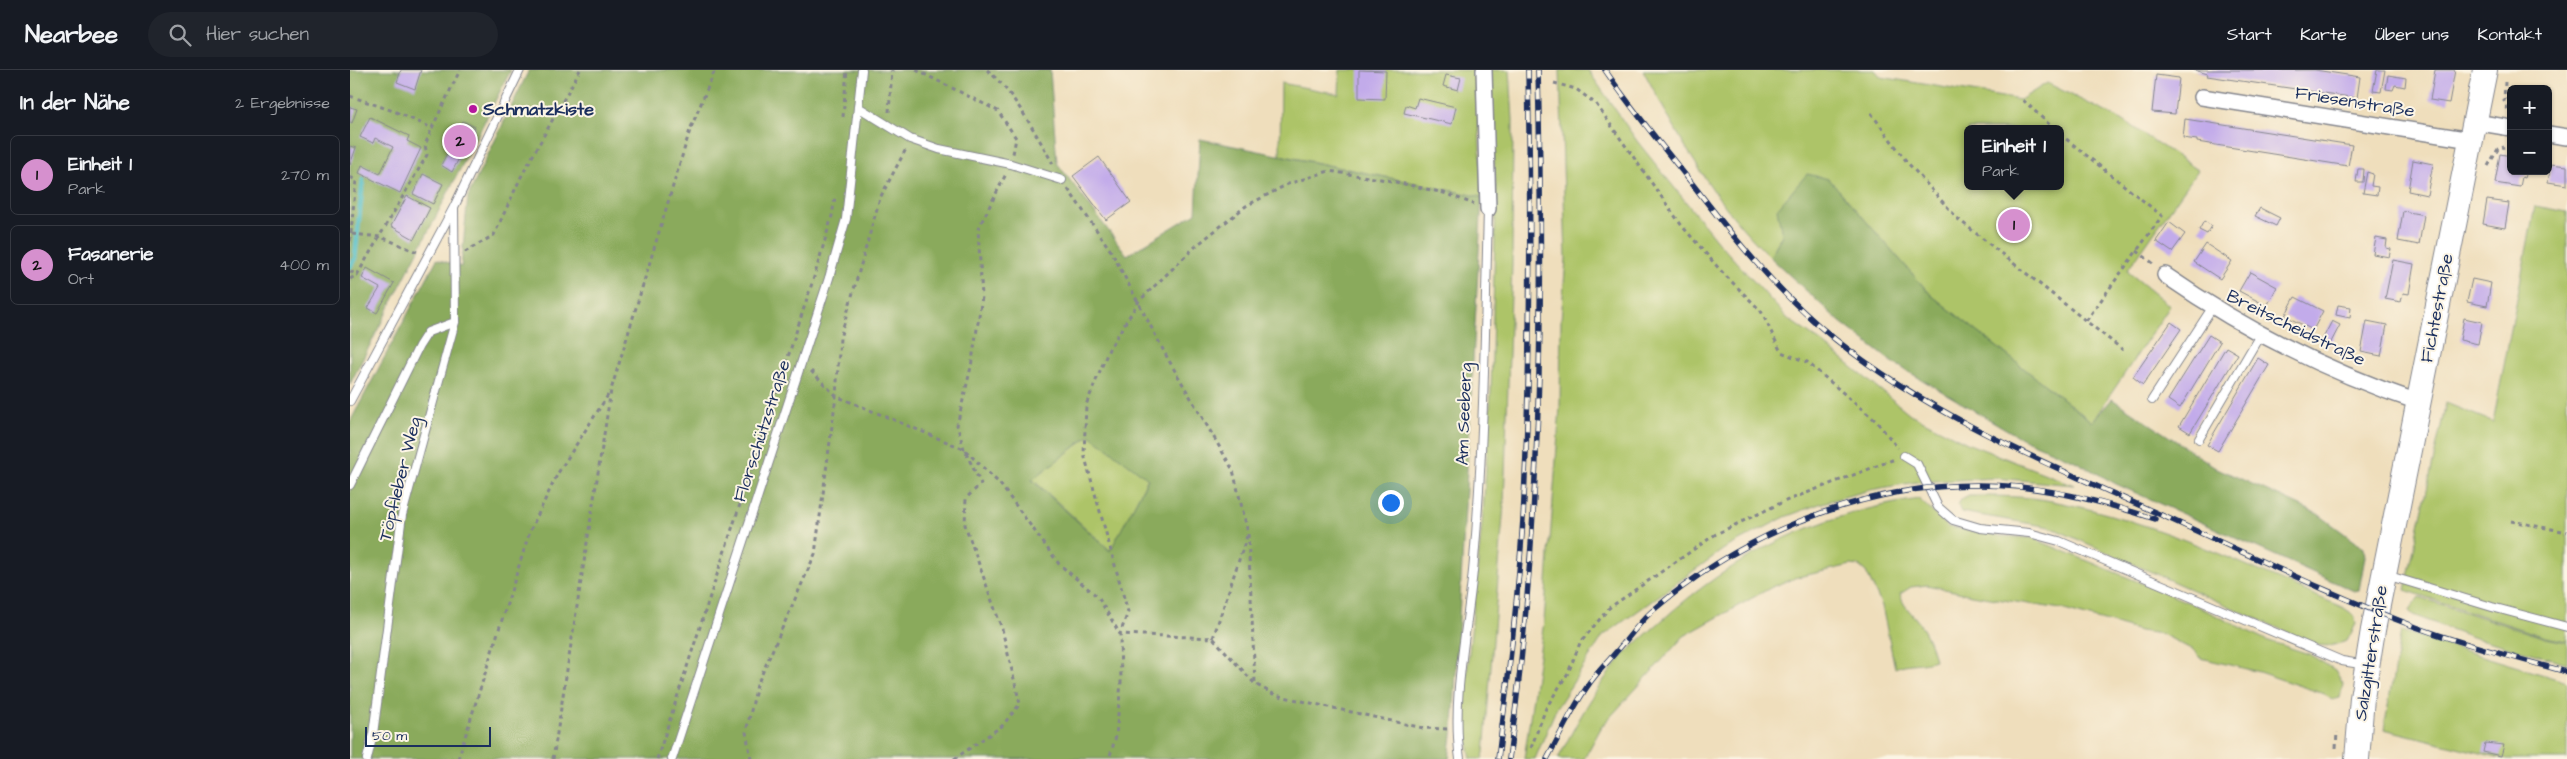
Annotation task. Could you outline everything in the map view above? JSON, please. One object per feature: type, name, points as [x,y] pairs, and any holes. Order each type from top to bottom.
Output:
[{"type":"main road","name":"Fichtestraße","points":[[2389,547],[2473,131],[2495,74]]},
{"type":"main road","name":"Salzgitterstraße","points":[[2357,759],[2367,666],[2389,547]]},
{"type":"street","name":"Am Seeberg","points":[[1484,70],[1488,209]]},
{"type":"street","name":"Friesenstraße","points":[[2202,97],[2473,131],[2507,128]]},
{"type":"street","points":[[2552,135],[2567,137]]},
{"type":"street","name":"Breitscheidstraße","points":[[2164,275],[2212,308],[2260,335],[2324,365],[2418,402]]},
{"type":"lane","name":"Töpfleber Weg","points":[[350,401],[454,207],[520,70]]},
{"type":"lane","name":"Florschützstraße","points":[[672,759],[829,278],[846,219],[862,70]]},
{"type":"lane","points":[[858,107],[910,140],[939,149],[1011,164],[1062,180]]},
{"type":"lane","name":"Töpfleber Weg","points":[[367,759],[373,734],[402,515],[454,322],[454,207]]},
{"type":"lane","name":"Am Seeberg","points":[[1460,759],[1457,729],[1474,562],[1484,424],[1488,209]]},
{"type":"lane","points":[[2152,400],[2212,308]]},
{"type":"lane","points":[[350,485],[419,346],[428,332],[454,322]]},
{"type":"lane","points":[[2199,439],[2260,335]]},
{"type":"lane","points":[[1904,456],[1917,464],[1938,507],[1953,520],[1980,528],[2029,533],[2059,541],[2342,661],[2367,666]]},
{"type":"lane","points":[[2384,574],[2492,607],[2567,627]]},
{"type":"path","points":[[350,279],[357,275],[381,237],[427,155],[425,145],[460,70]]},
{"type":"path","points":[[455,258],[494,235],[521,177],[580,70]]},
{"type":"path","points":[[553,759],[611,390],[690,130],[714,70]]},
{"type":"path","points":[[842,124],[847,70]]},
{"type":"path","points":[[888,125],[892,70]]},
{"type":"path","points":[[916,70],[998,111],[1016,138],[1011,164],[978,229],[982,297],[971,367],[956,425],[964,449],[981,484],[966,498],[965,525],[1002,629],[1020,704],[1002,726],[954,759]]},
{"type":"path","points":[[987,70],[996,78],[1034,131],[1062,180],[1111,251],[1168,359],[1233,470],[1248,534],[1255,684]]},
{"type":"path","points":[[2495,74],[2507,109]]},
{"type":"path","points":[[1531,748],[1546,708],[1568,672],[1580,643],[1609,608],[1716,534],[1783,502],[1904,456],[1876,421],[1807,362],[1781,352],[1761,311],[1722,272],[1682,226],[1596,104],[1576,89],[1554,83]]},
{"type":"path","points":[[350,96],[396,112],[432,128]]},
{"type":"path","points":[[2023,100],[2050,125]]},
{"type":"path","points":[[1870,113],[1907,162],[1958,219],[2123,350]]},
{"type":"path","points":[[2064,137],[2162,216],[2086,321]]},
{"type":"path","points":[[751,759],[746,732],[757,685],[815,554],[836,396],[840,338],[880,198],[910,140]]},
{"type":"path","points":[[1109,759],[1116,736],[1121,682],[1120,634],[1128,612],[1084,454],[1086,405],[1109,349],[1138,302],[1196,246],[1246,206],[1288,184],[1329,171],[1387,180],[1444,193],[1488,209]]},
{"type":"path","points":[[350,177],[356,180],[350,242]]},
{"type":"path","points":[[657,759],[815,274],[832,216],[836,188]]},
{"type":"path","points":[[352,234],[381,237],[427,256]]},
{"type":"path","points":[[2137,251],[2164,275]]},
{"type":"path","points":[[350,272],[357,275]]},
{"type":"path","points":[[801,361],[836,396],[964,449],[1000,484],[1059,564],[1098,597],[1120,634]]},
{"type":"path","points":[[458,759],[530,531],[558,473],[611,390]]},
{"type":"path","points":[[2511,521],[2567,532]]},
{"type":"path","points":[[1213,638],[1248,534]]},
{"type":"path","points":[[1120,634],[1213,638],[1255,684],[1275,695],[1423,728],[1457,729]]},
{"type":"green space","points":[[350,70],[511,70],[350,384]]},
{"type":"green space","points":[[529,70],[1050,70],[1057,163],[1127,255],[1196,213],[1200,139],[1482,197],[1453,727],[1449,759],[350,759],[350,422],[437,259],[461,267],[468,196]],"holes":[[[1090,435],[1148,479],[1110,551],[1032,480]]]},
{"type":"green space","points":[[1340,70],[1477,70],[1482,197],[1280,155],[1281,83],[1339,94]]},
{"type":"green space","points":[[1489,70],[1510,70],[1513,120],[1512,264],[1504,504],[1484,753],[1482,759],[1471,759],[1466,735],[1464,703],[1483,513],[1491,392],[1496,196]]},
{"type":"green space","points":[[1560,70],[1588,70],[1637,141],[1718,242],[1788,319],[1821,342],[1910,414],[1969,444],[2074,485],[1996,478],[1917,482],[1870,490],[1822,503],[1785,517],[1724,549],[1603,636],[1556,709],[1535,759],[1524,759],[1544,621],[1560,407],[1561,320],[1566,259]]},
{"type":"green space","points":[[1643,70],[1875,70],[1881,77],[2020,100],[2047,83],[2122,120],[2198,170],[2127,271],[2170,306],[2092,422],[1931,295],[1829,179],[1782,235],[1770,257],[1731,214],[1684,145]]},
{"type":"green space","points":[[1807,174],[1829,179],[1931,295],[2092,422],[2112,399],[2217,468],[2318,514],[2364,548],[2365,557],[2359,590],[2354,591],[2116,484],[2073,460],[2021,438],[1892,362],[1839,321],[1770,257],[1782,235],[1777,209]]},
{"type":"green space","points":[[2535,206],[2567,212],[2567,641],[2545,637],[2405,590],[2446,403],[2493,422]]},
{"type":"green space","points":[[1091,435],[1148,478],[1111,551],[1032,479]]},
{"type":"green space","points":[[1969,496],[2042,499],[2090,509],[2164,532],[2237,561],[2344,608],[2354,615],[2356,624],[2347,641],[2330,646],[2316,645],[2050,527],[1961,512],[1958,505],[1961,500]]},
{"type":"green space","points":[[1919,499],[1948,527],[2000,536],[2032,538],[2197,606],[2266,640],[2309,654],[2335,670],[2343,684],[2340,698],[2332,700],[2324,694],[2259,672],[2201,658],[2193,650],[2162,634],[2140,631],[2061,609],[1971,595],[1927,585],[1911,587],[1900,594],[1905,605],[1926,634],[1935,660],[1895,668],[1882,606],[1866,572],[1859,566],[1851,565],[1798,577],[1772,587],[1684,636],[1602,726],[1584,759],[1558,759],[1595,693],[1623,656],[1688,598],[1717,577],[1748,557],[1812,527],[1846,515]]},
{"type":"green space","points":[[2419,597],[2545,638],[2567,642],[2567,663],[2472,637],[2413,615],[2409,611]]},
{"type":"green space","points":[[2401,631],[2567,682],[2567,759],[2505,759],[2384,729]]},
{"type":"building","points":[[401,70],[421,70],[415,89],[397,82]]},
{"type":"building","points":[[1359,70],[1386,71],[1385,99],[1359,98]]},
{"type":"building","points":[[2194,70],[2315,70],[2360,77],[2357,98],[2207,76],[2208,74]]},
{"type":"building","points":[[2377,70],[2385,70],[2381,92],[2373,91]]},
{"type":"building","points":[[2435,70],[2455,70],[2449,103],[2430,100]]},
{"type":"building","points":[[1446,75],[1461,78],[1458,90],[1443,86]]},
{"type":"building","points":[[2156,75],[2179,78],[2175,114],[2152,112]]},
{"type":"building","points":[[2388,75],[2406,78],[2405,87],[2395,85],[2393,90],[2386,89]]},
{"type":"building","points":[[1418,98],[1456,107],[1452,124],[1404,113],[1406,105],[1415,108]]},
{"type":"building","points":[[350,107],[357,109],[352,123],[350,122]]},
{"type":"building","points":[[370,117],[409,136],[407,141],[421,148],[400,193],[359,173],[362,165],[380,174],[393,147],[375,138],[373,143],[360,137]]},
{"type":"building","points":[[2185,119],[2352,145],[2348,166],[2197,142],[2197,140],[2183,138]]},
{"type":"building","points":[[463,121],[475,127],[452,172],[441,165]]},
{"type":"building","points":[[350,146],[356,148],[350,165]]},
{"type":"building","points":[[2500,154],[2507,155],[2507,175],[2526,175],[2525,178],[2522,177],[2520,187],[2495,183]]},
{"type":"building","points":[[1099,157],[1131,202],[1106,220],[1073,176]]},
{"type":"building","points":[[2413,160],[2433,164],[2427,195],[2408,191]]},
{"type":"building","points":[[2552,164],[2567,166],[2567,185],[2548,182],[2549,175],[2552,175]]},
{"type":"building","points":[[2358,169],[2364,169],[2363,182],[2356,182]]},
{"type":"building","points":[[2367,172],[2373,174],[2371,186],[2378,187],[2377,195],[2363,193]]},
{"type":"building","points":[[423,174],[443,184],[433,204],[413,194]]},
{"type":"building","points":[[407,196],[430,208],[414,239],[391,226]]},
{"type":"building","points":[[2487,200],[2509,203],[2505,228],[2483,224]]},
{"type":"building","points":[[2260,208],[2280,218],[2276,226],[2255,216]]},
{"type":"building","points":[[2403,211],[2424,215],[2419,245],[2398,241]]},
{"type":"building","points":[[2204,221],[2212,226],[2207,234],[2199,230]]},
{"type":"building","points":[[2169,222],[2185,234],[2172,252],[2156,241]]},
{"type":"building","points":[[2376,238],[2387,240],[2386,248],[2391,249],[2389,257],[2373,254]]},
{"type":"building","points":[[2206,244],[2232,261],[2220,279],[2194,262]]},
{"type":"building","points":[[2393,260],[2414,264],[2409,294],[2403,293],[2401,302],[2385,299]]},
{"type":"building","points":[[367,268],[394,283],[377,313],[368,308],[380,288],[362,278]]},
{"type":"building","points":[[2250,272],[2277,287],[2267,306],[2239,291]]},
{"type":"building","points":[[2472,279],[2491,283],[2487,306],[2467,302]]},
{"type":"building","points":[[2295,297],[2323,311],[2313,330],[2285,316]]},
{"type":"building","points":[[2338,305],[2351,307],[2350,318],[2336,315]]},
{"type":"building","points":[[2464,318],[2482,322],[2478,344],[2460,340]]},
{"type":"building","points":[[2332,321],[2340,325],[2329,346],[2321,342]]},
{"type":"building","points":[[2367,321],[2387,325],[2381,356],[2361,352]]},
{"type":"building","points":[[2171,322],[2181,329],[2143,385],[2133,377]]},
{"type":"building","points":[[2209,335],[2220,342],[2180,408],[2168,400]]},
{"type":"building","points":[[2226,347],[2238,354],[2190,433],[2179,426]]},
{"type":"building","points":[[2258,358],[2269,365],[2218,451],[2207,445]]},
{"type":"building","points":[[2485,743],[2504,745],[2501,756],[2483,752]]},
{"type":"waterway","points":[[350,267],[355,258],[363,179]]},
{"type":"railway","points":[[1498,759],[1518,579],[1526,463],[1530,294],[1528,70]]},
{"type":"railway","points":[[1509,759],[1528,587],[1538,415],[1540,329],[1538,70]]},
{"type":"railway","points":[[1605,70],[1638,115],[1727,227],[1778,287],[1836,340],[1912,393],[1952,416],[2033,457],[2351,601],[2434,634],[2567,672]]},
{"type":"railway","points":[[1547,759],[1590,682],[1651,612],[1690,581],[1732,554],[1777,531],[1823,512],[1871,498],[1920,489],[1970,485],[2020,487],[2072,495],[2155,519]]},
{"type":"place","name":"Schmatzkiste","points":[[473,109]]},
{"type":"place","name":"Fasanerie","points":[[460,141]]},
{"type":"place","name":"Einheit 1","points":[[2014,225]]}]
